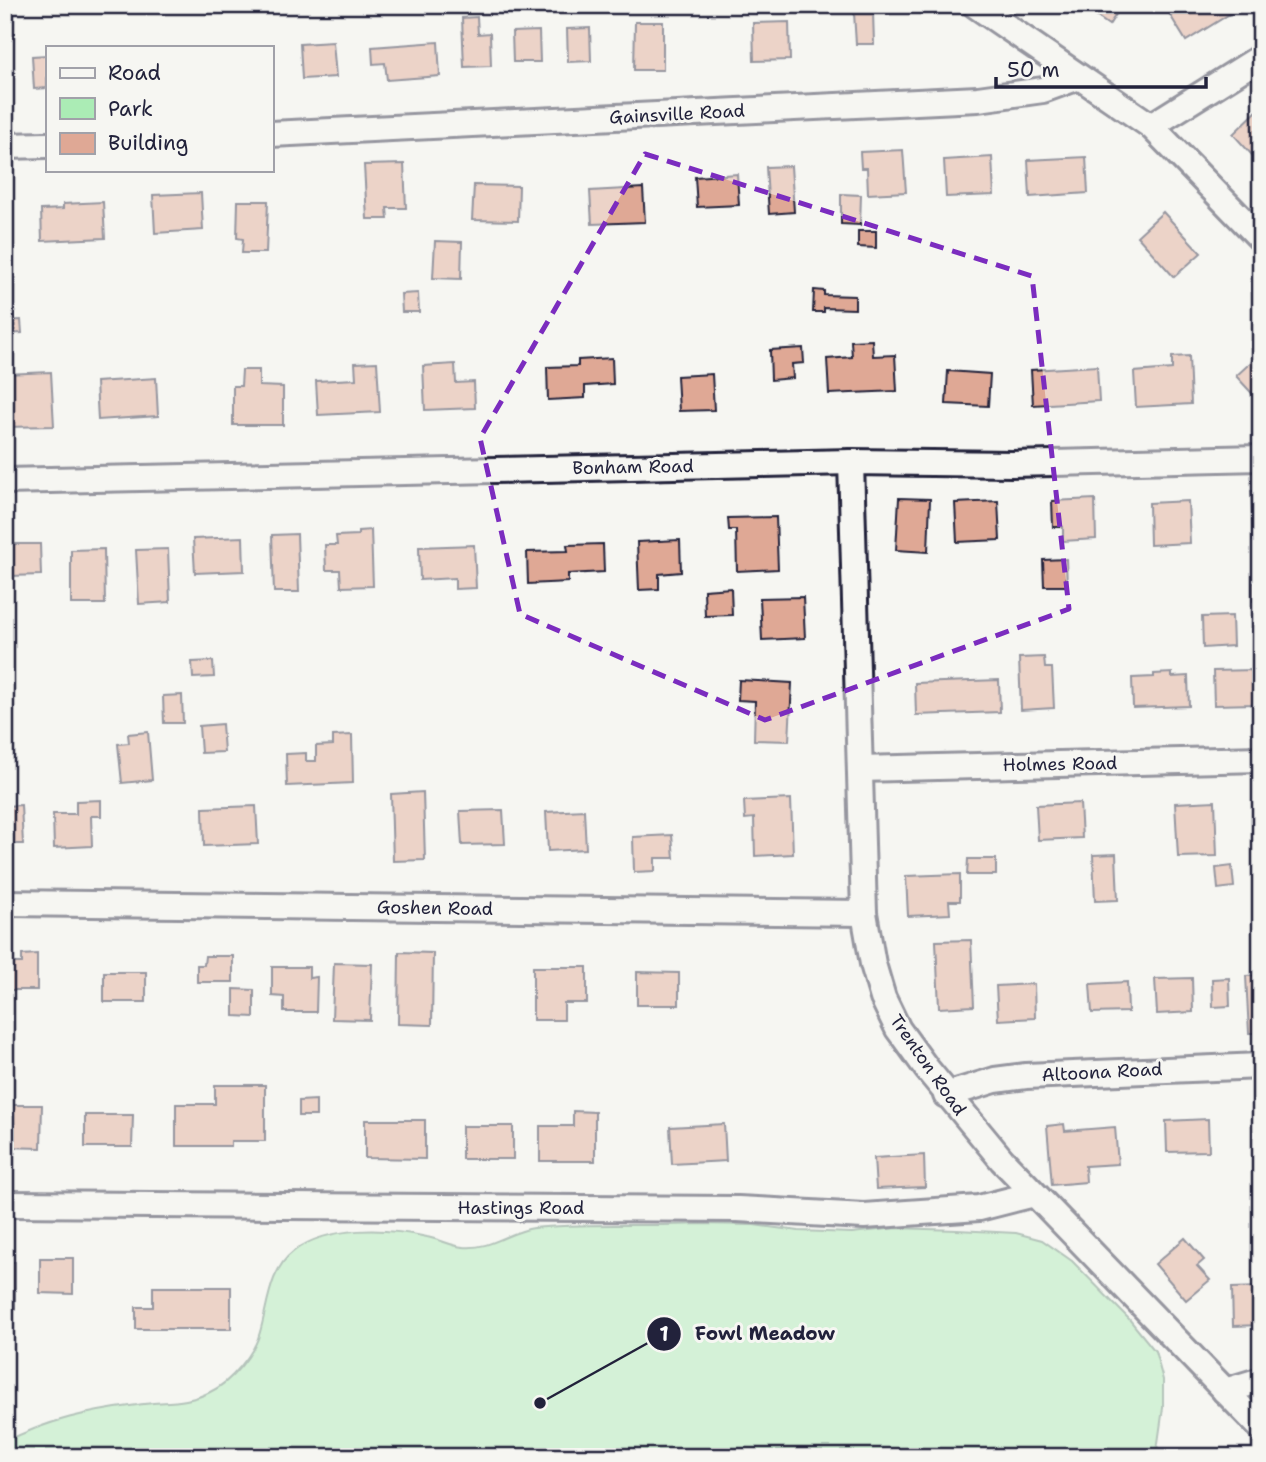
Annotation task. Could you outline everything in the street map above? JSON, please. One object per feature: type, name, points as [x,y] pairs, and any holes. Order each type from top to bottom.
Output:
[{"type":"street","points":[[975,5],[1151,126],[1261,239]]},
{"type":"street","points":[[1151,126],[1261,58]]},
{"type":"street","name":"Gainsville Road","points":[[273,134],[978,99],[1043,90],[1079,77]]},
{"type":"street","points":[[5,146],[46,145]]},
{"type":"street","name":"Bonham Road","points":[[5,481],[852,462],[1012,464],[1261,458]]},
{"type":"street","name":"Trenton Road","points":[[852,462],[864,913],[883,999],[911,1048],[982,1139],[1261,1428]]},
{"type":"street","name":"Holmes Road","points":[[860,769],[1261,759]]},
{"type":"street","name":"Goshen Road","points":[[5,903],[864,913]]},
{"type":"street","name":"Altoona Road","points":[[946,1095],[979,1084],[1018,1077],[1261,1066]]},
{"type":"street","name":"Hastings Road","points":[[5,1204],[738,1209],[863,1216],[979,1208],[1034,1194]]},
{"type":"street","points":[[1225,1391],[1261,1380]]},
{"type":"highlighted area","points":[[645,154],[1032,276],[1069,609],[765,720],[520,614],[480,438]]},
{"type":"green space","points":[[754,1225],[799,1231],[852,1233],[896,1228],[957,1230],[1016,1233],[1042,1240],[1072,1261],[1129,1319],[1155,1351],[1163,1380],[1163,1408],[1156,1457],[5,1457],[5,1442],[53,1422],[103,1410],[193,1399],[218,1388],[233,1375],[253,1349],[279,1268],[294,1251],[324,1237],[359,1231],[395,1232],[473,1247],[534,1228]]},
{"type":"building","points":[[1080,5],[1122,5],[1109,25]]},
{"type":"building","points":[[1185,5],[1244,5],[1186,41],[1170,15]]},
{"type":"building","points":[[873,12],[874,44],[856,44],[854,13]]},
{"type":"building","points":[[477,17],[478,34],[490,33],[491,66],[464,67],[462,18]]},
{"type":"building","points":[[635,22],[663,22],[663,70],[634,70]]},
{"type":"building","points":[[789,22],[790,60],[754,61],[753,23]]},
{"type":"building","points":[[590,28],[591,61],[568,62],[567,29]]},
{"type":"building","points":[[539,31],[540,62],[513,62],[512,32]]},
{"type":"building","points":[[333,42],[336,77],[302,79],[300,44]]},
{"type":"building","points":[[438,42],[440,76],[387,80],[385,63],[373,64],[372,47]]},
{"type":"building","points":[[46,55],[46,88],[34,89],[32,56]]},
{"type":"building","points":[[1257,111],[1261,115],[1261,165],[1233,134]]},
{"type":"building","points":[[903,150],[906,192],[868,194],[867,168],[861,168],[860,152]]},
{"type":"building","points":[[992,157],[994,195],[946,197],[944,160]]},
{"type":"building","points":[[1086,157],[1088,193],[1030,197],[1028,160]]},
{"type":"building","points":[[404,164],[406,208],[387,208],[388,219],[367,219],[364,165]]},
{"type":"building","points":[[791,166],[794,212],[769,214],[766,167]]},
{"type":"building","points":[[737,174],[739,205],[697,207],[695,177]]},
{"type":"building","points":[[474,185],[519,186],[518,221],[472,220]]},
{"type":"building","points":[[643,188],[645,222],[592,224],[590,191]]},
{"type":"building","points":[[201,193],[203,230],[155,233],[153,195]]},
{"type":"building","points":[[841,194],[861,195],[860,225],[841,224]]},
{"type":"building","points":[[238,201],[268,201],[266,253],[242,253],[243,239],[237,238]]},
{"type":"building","points":[[103,202],[105,238],[42,241],[41,210],[63,209],[63,204]]},
{"type":"building","points":[[1163,212],[1201,253],[1174,277],[1137,236]]},
{"type":"building","points":[[858,231],[876,231],[876,248],[858,247]]},
{"type":"building","points":[[435,241],[462,242],[461,279],[433,278]]},
{"type":"building","points":[[814,290],[824,291],[824,295],[855,296],[855,309],[824,308],[824,312],[813,312]]},
{"type":"building","points":[[418,293],[419,312],[402,312],[401,294]]},
{"type":"building","points":[[21,320],[22,333],[5,334],[5,321]]},
{"type":"building","points":[[872,340],[873,356],[895,355],[897,391],[829,394],[827,359],[852,357],[851,341]]},
{"type":"building","points":[[803,348],[804,363],[792,364],[793,378],[771,380],[770,350]]},
{"type":"building","points":[[1261,353],[1261,401],[1260,402],[1236,376]]},
{"type":"building","points":[[1189,356],[1191,404],[1136,407],[1134,372],[1172,369],[1172,357]]},
{"type":"building","points":[[612,358],[613,384],[585,386],[585,398],[548,400],[547,367],[578,366],[578,360]]},
{"type":"building","points":[[377,362],[380,412],[318,415],[316,381],[356,379],[355,363]]},
{"type":"building","points":[[455,364],[456,383],[474,382],[475,408],[425,410],[423,366]]},
{"type":"building","points":[[1097,366],[1099,401],[1033,405],[1031,370]]},
{"type":"building","points":[[242,370],[259,370],[259,386],[283,387],[283,425],[233,425],[233,386],[241,386]]},
{"type":"building","points":[[948,371],[990,374],[988,406],[946,404]]},
{"type":"building","points":[[51,372],[54,426],[5,427],[5,374]]},
{"type":"building","points":[[712,374],[714,410],[679,411],[677,376]]},
{"type":"building","points":[[156,378],[158,416],[98,420],[96,382]]},
{"type":"building","points":[[1251,491],[1261,491],[1261,540],[1253,541]]},
{"type":"building","points":[[899,498],[930,499],[928,552],[896,550]]},
{"type":"building","points":[[1095,499],[1096,539],[1063,541],[1063,527],[1053,527],[1052,501]]},
{"type":"building","points":[[998,501],[1000,540],[957,542],[955,503]]},
{"type":"building","points":[[1188,501],[1190,543],[1150,545],[1149,503]]},
{"type":"building","points":[[776,517],[778,569],[737,571],[736,530],[729,530],[728,518]]},
{"type":"building","points":[[371,530],[373,586],[341,587],[340,570],[326,570],[325,545],[337,545],[336,536],[358,535],[358,531]]},
{"type":"building","points":[[297,534],[299,592],[274,592],[272,535]]},
{"type":"building","points":[[243,537],[244,571],[195,573],[193,539]]},
{"type":"building","points":[[680,540],[681,572],[659,574],[659,589],[639,590],[637,542]]},
{"type":"building","points":[[10,544],[40,544],[41,575],[10,576]]},
{"type":"building","points":[[603,544],[604,572],[568,574],[568,582],[528,584],[527,552],[568,551],[567,545]]},
{"type":"building","points":[[474,545],[476,588],[455,589],[455,578],[420,580],[419,547]]},
{"type":"building","points":[[104,549],[105,604],[71,604],[71,550]]},
{"type":"building","points":[[168,549],[170,602],[139,604],[136,550]]},
{"type":"building","points":[[1066,559],[1067,586],[1044,586],[1043,560]]},
{"type":"building","points":[[1253,583],[1261,583],[1261,601],[1253,601]]},
{"type":"building","points":[[731,588],[732,615],[705,616],[704,590]]},
{"type":"building","points":[[803,597],[805,638],[762,640],[760,598]]},
{"type":"building","points":[[1232,616],[1233,646],[1203,648],[1202,617]]},
{"type":"building","points":[[1044,657],[1045,668],[1052,668],[1054,708],[1021,710],[1019,658]]},
{"type":"building","points":[[213,661],[214,677],[193,678],[192,662]]},
{"type":"building","points":[[1254,670],[1255,704],[1214,705],[1213,671]]},
{"type":"building","points":[[1172,673],[1172,677],[1188,676],[1189,706],[1133,708],[1132,678]]},
{"type":"building","points":[[739,680],[792,683],[789,741],[754,740],[755,701],[738,700]]},
{"type":"building","points":[[999,680],[1000,712],[916,715],[915,683]]},
{"type":"building","points":[[182,695],[183,723],[164,723],[163,696]]},
{"type":"building","points":[[222,724],[224,752],[201,753],[199,726]]},
{"type":"building","points":[[148,732],[152,780],[122,783],[118,744],[129,743],[128,734]]},
{"type":"building","points":[[352,735],[353,783],[287,786],[286,754],[306,753],[306,761],[316,761],[316,746],[333,745],[333,736]]},
{"type":"building","points":[[423,792],[425,860],[393,861],[391,794]]},
{"type":"building","points":[[791,799],[793,854],[755,856],[754,818],[745,819],[744,801]]},
{"type":"building","points":[[101,800],[101,816],[91,816],[92,846],[54,848],[53,814],[76,814],[76,801]]},
{"type":"building","points":[[1215,801],[1217,856],[1178,857],[1175,803]]},
{"type":"building","points":[[1080,803],[1082,838],[1038,840],[1036,805]]},
{"type":"building","points":[[21,805],[23,844],[5,844],[5,806]]},
{"type":"building","points":[[256,806],[258,844],[204,846],[203,808]]},
{"type":"building","points":[[503,810],[505,844],[462,845],[460,811]]},
{"type":"building","points":[[584,810],[586,849],[548,851],[546,812]]},
{"type":"building","points":[[672,835],[674,858],[655,858],[655,871],[634,872],[633,837]]},
{"type":"building","points":[[1116,854],[1118,900],[1095,901],[1093,855]]},
{"type":"building","points":[[968,859],[996,859],[996,875],[967,875]]},
{"type":"building","points":[[1232,866],[1234,887],[1218,889],[1216,868]]},
{"type":"building","points":[[960,874],[960,901],[949,901],[950,914],[908,916],[906,876]]},
{"type":"building","points":[[971,940],[974,1006],[939,1008],[936,941]]},
{"type":"building","points":[[399,952],[433,953],[432,1025],[398,1024]]},
{"type":"building","points":[[37,954],[37,990],[6,990],[5,963],[22,963],[22,955]]},
{"type":"building","points":[[205,956],[233,956],[233,982],[197,982],[197,965],[204,965]]},
{"type":"building","points":[[334,963],[372,964],[370,1020],[332,1019]]},
{"type":"building","points":[[272,967],[309,967],[309,978],[317,977],[316,1012],[284,1012],[284,997],[272,996]]},
{"type":"building","points":[[533,967],[587,967],[587,1003],[564,1003],[564,1020],[533,1020]]},
{"type":"building","points":[[104,972],[146,972],[146,1002],[104,1002]]},
{"type":"building","points":[[637,972],[679,973],[679,1005],[637,1005]]},
{"type":"building","points":[[1261,975],[1261,1033],[1249,1033],[1246,976]]},
{"type":"building","points":[[1192,978],[1193,1012],[1157,1014],[1155,979]]},
{"type":"building","points":[[1229,978],[1230,1006],[1213,1007],[1212,979]]},
{"type":"building","points":[[1127,982],[1128,1012],[1092,1013],[1090,984]]},
{"type":"building","points":[[1034,984],[1035,1018],[998,1020],[996,986]]},
{"type":"building","points":[[234,989],[254,990],[254,1017],[234,1016]]},
{"type":"building","points":[[215,1085],[265,1085],[265,1141],[231,1141],[231,1146],[176,1146],[176,1104],[215,1104]]},
{"type":"building","points":[[5,1096],[7,1105],[42,1105],[41,1148],[5,1147]]},
{"type":"building","points":[[316,1100],[316,1116],[299,1116],[299,1101]]},
{"type":"building","points":[[573,1111],[595,1112],[595,1161],[540,1161],[540,1126],[573,1126]]},
{"type":"building","points":[[85,1115],[133,1115],[132,1147],[85,1147]]},
{"type":"building","points":[[1208,1119],[1209,1151],[1167,1152],[1166,1121]]},
{"type":"building","points":[[365,1120],[425,1120],[425,1159],[365,1158]]},
{"type":"building","points":[[724,1124],[726,1161],[672,1164],[670,1127]]},
{"type":"building","points":[[1064,1124],[1065,1131],[1115,1127],[1118,1164],[1085,1166],[1086,1182],[1052,1185],[1047,1126]]},
{"type":"building","points":[[462,1126],[513,1126],[513,1159],[462,1159]]},
{"type":"building","points":[[924,1155],[925,1187],[876,1189],[874,1158]]},
{"type":"building","points":[[1185,1238],[1204,1260],[1197,1266],[1210,1280],[1186,1300],[1155,1264]]},
{"type":"building","points":[[40,1258],[73,1258],[73,1294],[40,1293]]},
{"type":"building","points":[[5,1262],[15,1262],[15,1308],[5,1308]]},
{"type":"building","points":[[153,1287],[231,1287],[231,1329],[136,1329],[136,1307],[153,1307]]},
{"type":"building","points":[[1261,1287],[1261,1325],[1233,1326],[1232,1288]]},
{"type":"place","name":"Fowl Meadow","points":[[540,1403]]}]
